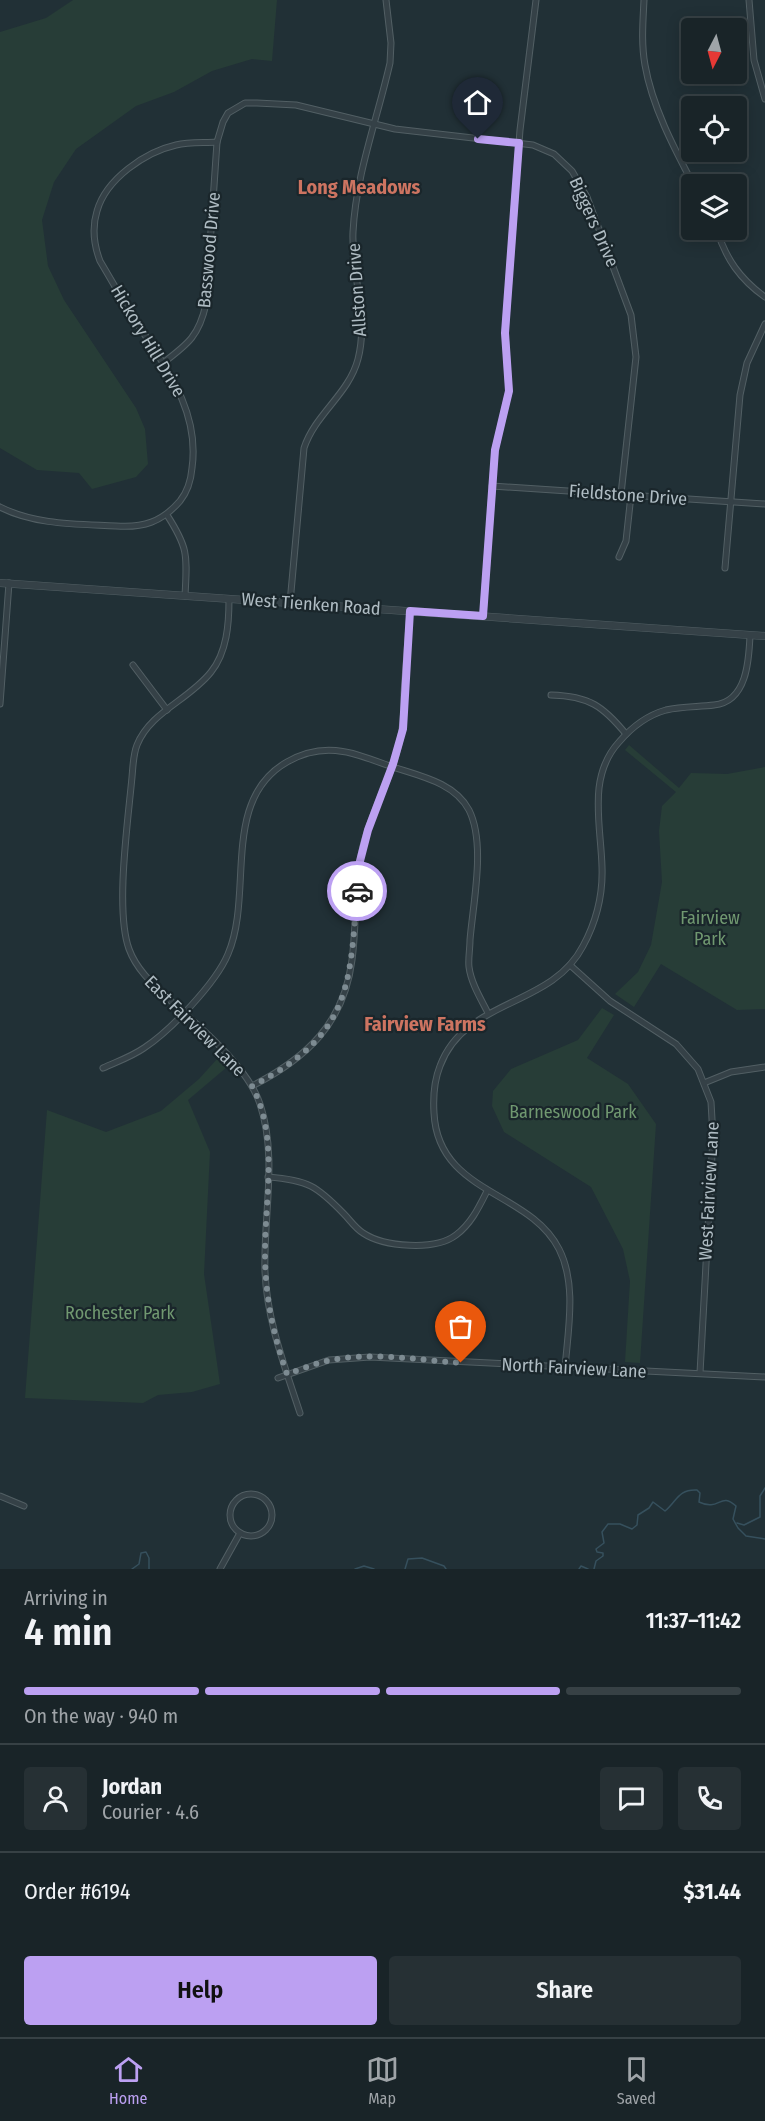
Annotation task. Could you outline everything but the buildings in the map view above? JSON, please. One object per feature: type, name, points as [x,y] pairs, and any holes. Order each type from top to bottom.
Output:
[{"type":"street","name":"Allston Drive","points":[[290,603],[304,448],[311,429],[333,404],[354,372],[361,342],[353,234],[357,193],[390,63],[391,43],[386,0]]},
{"type":"street","points":[[483,616],[495,450],[509,391],[505,333],[519,143],[536,0]]},
{"type":"street","points":[[644,0],[643,51],[646,73],[662,119],[688,174]]},
{"type":"street","points":[[749,0],[754,60],[765,99]]},
{"type":"street","name":"Biggers Drive","points":[[223,122],[234,108],[245,103],[296,105],[373,124],[436,135],[519,143],[554,154],[572,171],[587,197],[628,303],[633,328],[636,357],[621,494]]},
{"type":"street","name":"Basswood Drive","points":[[164,363],[195,336],[206,304],[217,142],[223,122]]},
{"type":"street","name":"Hickory Hill Drive","points":[[167,515],[183,496],[190,483],[194,456],[188,413],[180,392],[164,363],[99,261],[94,246],[96,212],[103,196],[114,183],[144,158],[175,145],[217,142]]},
{"type":"street","points":[[721,240],[730,263],[742,278],[765,297]]},
{"type":"street","points":[[725,568],[740,395],[747,363],[765,324]]},
{"type":"street","name":"Fieldstone Drive","points":[[492,486],[765,504]]},
{"type":"street","points":[[619,557],[629,527],[631,495]]},
{"type":"street","points":[[0,507],[32,519],[122,526],[146,525],[167,515],[182,538],[186,552],[185,596]]},
{"type":"street","name":"West Tienken Road","points":[[0,583],[765,636]]},
{"type":"street","points":[[0,704],[9,583]]},
{"type":"street","name":"East Fairview Lane","points":[[230,599],[226,637],[212,671],[198,686],[151,723],[136,746],[123,905],[124,933],[133,960],[143,974],[240,1069],[260,1103],[266,1126],[268,1177],[265,1250],[267,1296],[274,1332],[300,1413]]},
{"type":"street","points":[[252,1086],[290,1065],[306,1052],[318,1040],[341,1002],[352,958],[358,878],[363,846],[392,767],[403,729],[410,611]]},
{"type":"street","points":[[565,1368],[569,1294],[568,1273],[563,1259],[547,1230],[469,1179],[449,1159],[437,1133],[434,1107],[438,1072],[449,1048],[467,1028],[488,1013],[539,991],[570,965],[584,944],[595,920],[600,899],[603,868],[597,798],[601,779],[613,750],[626,734],[642,722],[667,710],[725,703],[739,688],[747,671],[750,635]]},
{"type":"street","points":[[133,665],[167,710]]},
{"type":"street","points":[[551,695],[569,696],[592,702],[602,708],[626,734]]},
{"type":"street","points":[[103,1068],[142,1050],[164,1033],[220,970],[229,954],[239,909],[245,829],[254,795],[262,783],[280,766],[307,753],[343,751],[358,754],[446,786],[467,806],[477,834],[477,865],[468,966],[488,1013]]},
{"type":"street","name":"West Fairview Lane","points":[[570,965],[610,1001],[676,1044],[698,1069],[704,1083],[714,1120],[700,1373]]},
{"type":"street","points":[[704,1083],[731,1072],[765,1066]]},
{"type":"street","points":[[268,1177],[304,1182],[315,1187],[326,1195],[364,1234],[378,1241],[402,1244],[428,1244],[456,1236],[476,1214],[488,1191]]},
{"type":"street","name":"North Fairview Lane","points":[[278,1378],[329,1360],[370,1357],[765,1377]]},
{"type":"street","points":[[248,1494],[267,1501],[272,1513],[265,1530],[253,1536],[240,1533],[232,1521],[232,1507],[241,1496],[248,1494]]},
{"type":"street","points":[[0,1496],[24,1506]]},
{"type":"street","points":[[220,1569],[240,1533]]},
{"type":"green space","points":[[73,0],[277,0],[272,61],[252,59],[212,71],[174,92],[136,106],[76,149],[54,182],[42,220],[48,266],[64,300],[136,408],[145,429],[148,464],[136,477],[92,489],[79,473],[37,470],[0,448],[0,32],[46,18]]},
{"type":"green space","name":"Fairview Park","points":[[629,745],[679,788],[691,773],[727,774],[765,767],[765,1009],[737,1010],[661,964],[634,1007],[615,994],[638,972],[651,945],[662,882],[659,831],[662,806],[676,792],[625,750]]},
{"type":"green space","name":"Barneswood Park","points":[[602,1008],[614,1015],[587,1058],[628,1084],[656,1124],[640,1363],[625,1362],[630,1281],[623,1249],[591,1187],[504,1132],[492,1106],[493,1091],[511,1069],[578,1040]]},
{"type":"green space","name":"Rochester Park","points":[[218,1058],[227,1067],[188,1100],[210,1152],[204,1274],[220,1384],[192,1392],[158,1395],[143,1403],[25,1398],[47,1110],[106,1132],[161,1111],[199,1079]]},
{"type":"waterway","points":[[737,1523],[744,1525],[760,1517],[760,1496],[765,1488]]},
{"type":"waterway","points":[[594,1569],[596,1561],[603,1556],[603,1553],[597,1552],[596,1549],[604,1543],[602,1532],[608,1524],[620,1524],[632,1529],[637,1525],[638,1515],[649,1508],[653,1502],[665,1511],[678,1496],[691,1490],[697,1490],[700,1493],[699,1502],[711,1505],[726,1500],[731,1502],[736,1506],[733,1519],[738,1528],[746,1536],[765,1539]]},
{"type":"waterway","points":[[132,1569],[139,1564],[141,1553],[146,1552],[149,1558],[149,1569]]},
{"type":"waterway","points":[[405,1569],[408,1559],[422,1558],[444,1566],[446,1569]]},
{"type":"waterway","points":[[355,1569],[364,1566],[374,1569]]},
{"type":"waterway","points":[[579,1569],[581,1566],[588,1569]]},
{"type":"way so far","points":[[357,891],[352,958],[349,978],[341,1002],[318,1040],[306,1052],[290,1065],[252,1086],[260,1103],[266,1126],[268,1177],[265,1272],[272,1324],[287,1374],[329,1360],[370,1357],[461,1363]]},
{"type":"district","name":"Long Meadows","points":[[359,187]]},
{"type":"district","name":"Fairview Farms","points":[[425,1024]]},
{"type":"route","points":[[357,891],[363,846],[393,764],[403,729],[410,611],[483,616],[495,450],[509,391],[505,333],[519,143],[478,139]]}]
